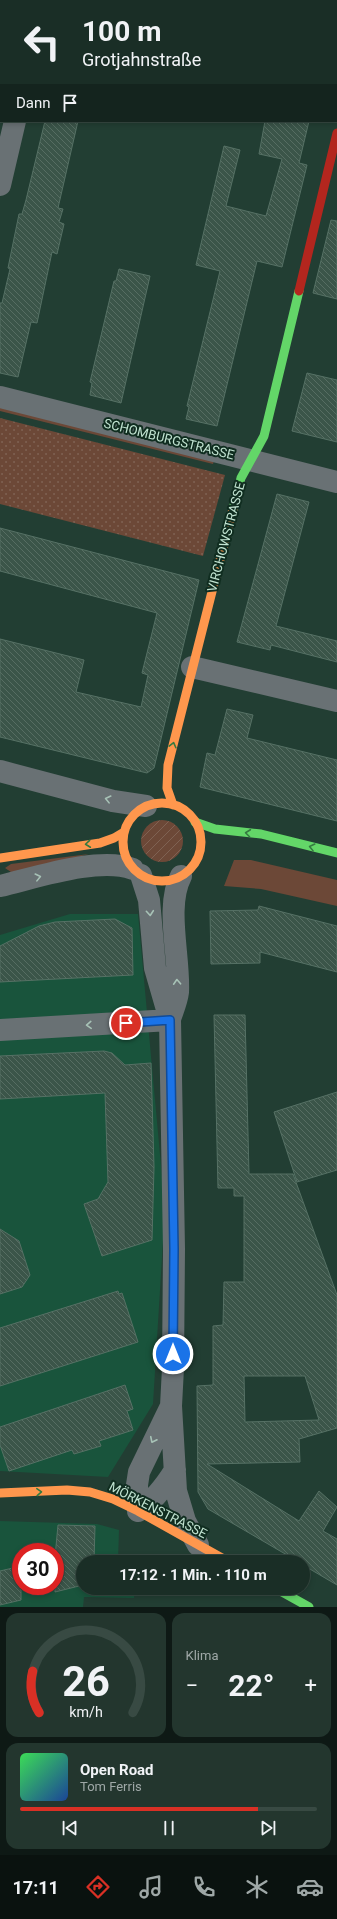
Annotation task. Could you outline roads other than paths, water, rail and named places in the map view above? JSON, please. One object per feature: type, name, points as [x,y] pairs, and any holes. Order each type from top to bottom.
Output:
[{"type":"street","points":[[0,185],[15,122]]},
{"type":"street","name":"VIRCHOWSTRASSE","points":[[173,805],[167,788],[168,765],[241,478],[264,436],[337,133]]},
{"type":"street","name":"SCHOMBURGSTRASSE","points":[[0,397],[252,459],[337,482]]},
{"type":"street","points":[[192,668],[337,701]]},
{"type":"street","points":[[0,771],[114,800],[146,806]]},
{"type":"street","points":[[0,886],[78,868],[112,865],[137,872],[156,881],[166,881],[181,876],[193,866],[199,852],[200,836],[195,822],[186,811],[173,805],[157,803],[146,806],[130,818],[124,832],[122,842],[124,852],[137,872],[149,900],[155,968],[170,1020],[174,1249],[173,1368],[171,1406],[176,1491],[184,1521],[198,1545]]},
{"type":"street","points":[[195,822],[216,829],[261,834],[337,853]]},
{"type":"street","points":[[0,858],[95,844],[116,837],[124,832]]},
{"type":"street","points":[[170,1020],[178,993],[174,907],[175,891],[181,876]]},
{"type":"street","points":[[0,1030],[170,1020]]},
{"type":"street","points":[[171,1406],[139,1472],[137,1485],[138,1511],[148,1505],[175,1470]]},
{"type":"street","name":"MÖRKENSTRASSE","points":[[0,1493],[67,1490],[90,1492],[113,1499],[138,1511],[216,1555]]},
{"type":"street","points":[[288,1595],[309,1607]]}]
